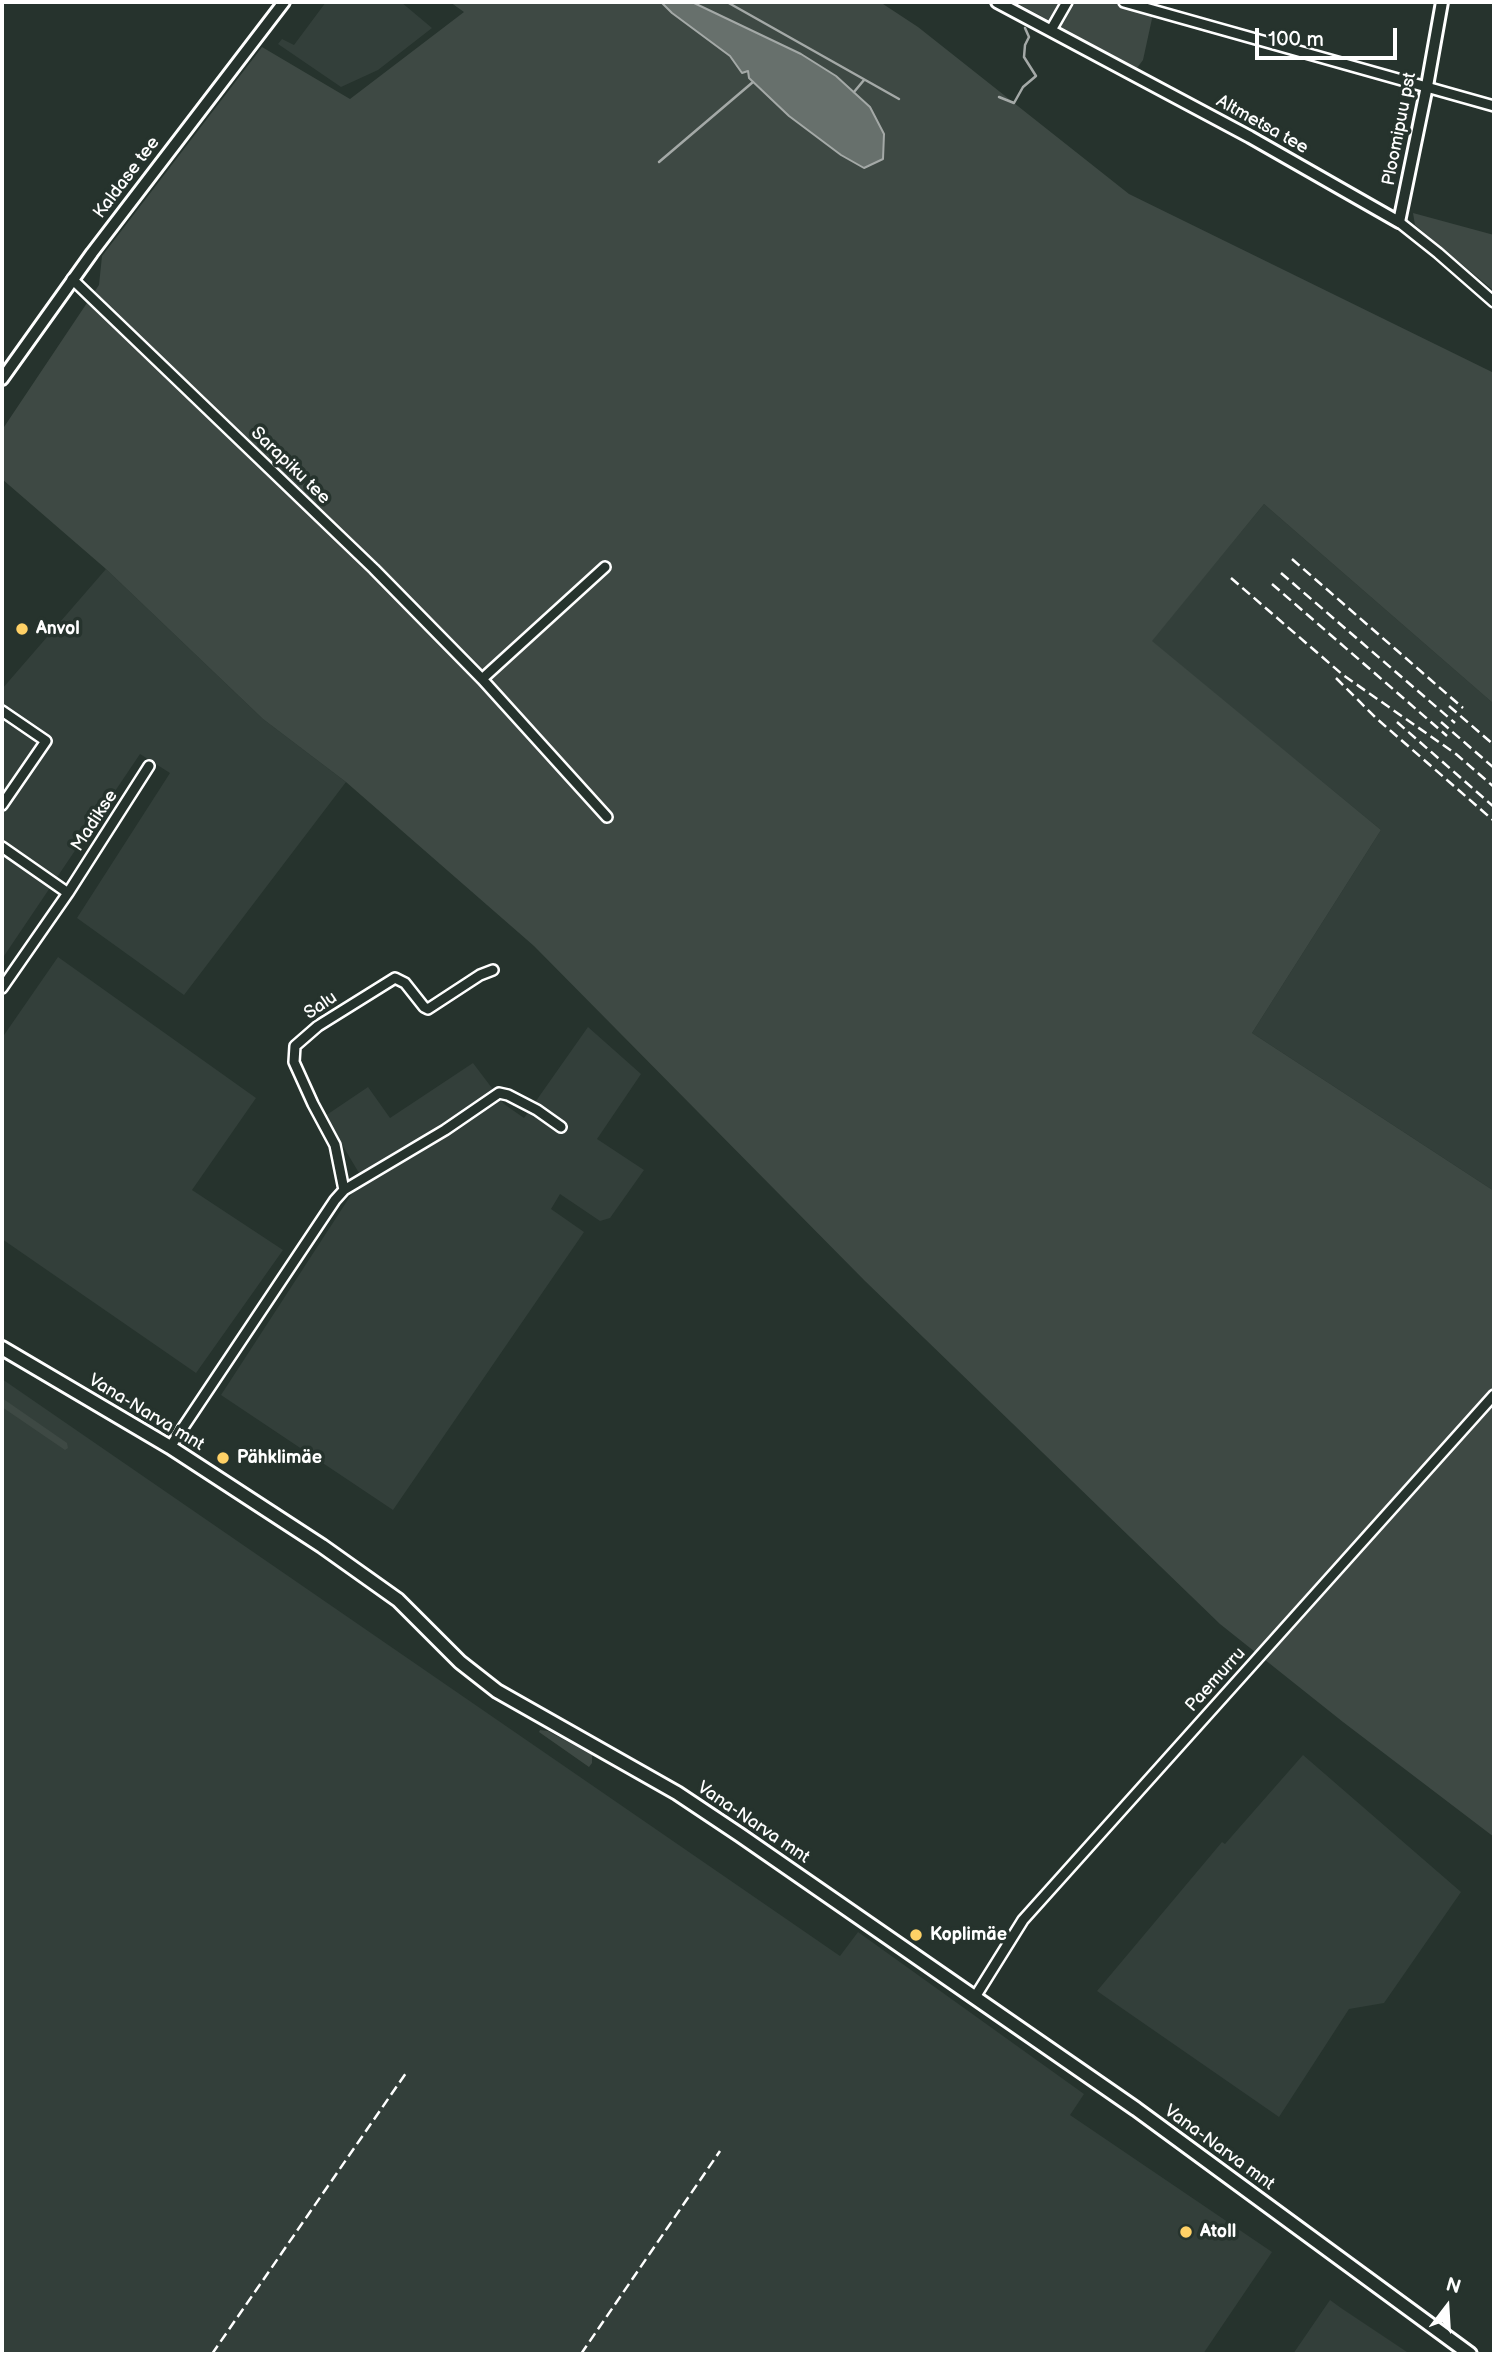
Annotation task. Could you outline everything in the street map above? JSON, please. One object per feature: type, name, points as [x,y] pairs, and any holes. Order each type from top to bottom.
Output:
[{"type":"main road","name":"Vana-Narva mnt","points":[[2,1348],[170,1447],[282,1519],[398,1600],[460,1662],[497,1691],[677,1793],[1136,2109],[1471,2354]]},
{"type":"street","name":"Kaldase tee","points":[[2,379],[72,279],[284,2]]},
{"type":"street","points":[[1051,30],[1067,2]]},
{"type":"street","points":[[1124,2],[1494,106]]},
{"type":"street","name":"Ploomipuu pst","points":[[1399,222],[1441,2]]},
{"type":"street","name":"Altmetsa tee","points":[[1002,3],[1250,137],[1399,222],[1494,302]]},
{"type":"street","name":"Sarapiku tee","points":[[72,279],[374,569],[482,679],[607,817]]},
{"type":"street","points":[[482,679],[605,567]]},
{"type":"street","points":[[2,711],[46,741],[2,805]]},
{"type":"street","name":"Madikse","points":[[2,988],[68,893],[149,766]]},
{"type":"street","points":[[2,847],[68,893]]},
{"type":"street","name":"Salu","points":[[344,1190],[335,1146],[294,1062],[295,1046],[318,1026],[395,978],[405,983],[428,1009],[480,975],[493,970]]},
{"type":"street","points":[[170,1447],[344,1190],[445,1130],[499,1093],[537,1110],[561,1126]]},
{"type":"street","name":"Paemurru","points":[[975,1997],[1023,1920],[1494,1395]]},
{"type":"shaded area","points":[[326,2],[401,2],[432,28],[378,70],[341,87],[278,44],[282,39],[294,45]]},
{"type":"shaded area","points":[[450,2],[880,2],[918,27],[1129,194],[1494,373],[1494,704],[1264,504],[1152,641],[1381,830],[1252,1033],[1494,1191],[1494,1837],[1220,1624],[865,1281],[534,946],[346,782],[263,719],[106,569],[2,479],[2,430],[99,285],[102,256],[262,47],[350,99],[464,12]]},
{"type":"shaded area","points":[[661,2],[692,2],[801,54],[836,76],[870,107],[884,134],[883,159],[864,168],[841,155],[789,116],[749,78],[748,71],[742,73],[730,56]]},
{"type":"shaded area","points":[[1015,2],[1110,2],[1153,14],[1143,60],[1137,68]]},
{"type":"shaded area","points":[[1413,213],[1494,235],[1494,291],[1415,225]]},
{"type":"shaded area","points":[[1264,504],[1494,704],[1494,1191],[1252,1033],[1381,830],[1151,641]]},
{"type":"shaded area","points":[[106,569],[263,719],[346,782],[184,995],[77,918],[170,773],[140,754],[2,959],[2,689]]},
{"type":"shaded area","points":[[58,957],[256,1098],[192,1190],[283,1250],[196,1373],[2,1239],[2,1038]]},
{"type":"shaded area","points":[[588,1027],[641,1074],[597,1139],[644,1170],[610,1218],[600,1221],[560,1194],[551,1209],[584,1232],[393,1510],[221,1395],[362,1178],[325,1116],[368,1087],[390,1118],[473,1063],[504,1104],[524,1118]]},
{"type":"shaded area","points":[[2,1379],[840,1956],[858,1932],[1084,2094],[1070,2115],[1272,2252],[1203,2354],[2,2354]]},
{"type":"shaded area","points":[[2,1398],[67,1443],[68,1448],[65,1450],[2,1407]]},
{"type":"shaded area","points":[[548,1731],[592,1755],[592,1763],[589,1767],[539,1732]]},
{"type":"shaded area","points":[[1303,1755],[1461,1892],[1384,2003],[1349,2009],[1279,2117],[1097,1991],[1222,1842],[1225,1844]]},
{"type":"shaded area","points":[[1330,2300],[1341,2308],[1410,2354],[1293,2354]]},
{"type":"waterway","points":[[727,2],[899,99]]},
{"type":"waterway","points":[[999,97],[1014,103],[1023,87],[1036,76],[1024,57],[1029,37],[1025,28]]},
{"type":"waterway","points":[[854,92],[864,80]]},
{"type":"waterway","points":[[659,162],[753,82]]},
{"type":"railway","points":[[1292,559],[1463,708]]},
{"type":"railway","points":[[1281,573],[1455,723]]},
{"type":"railway","points":[[1231,578],[1343,675],[1456,754],[1494,787]]},
{"type":"railway","points":[[1272,584],[1447,736]]},
{"type":"railway","points":[[1336,678],[1376,718],[1494,821]]},
{"type":"railway","points":[[1449,706],[1494,745]]},
{"type":"railway","points":[[1397,722],[1494,807]]},
{"type":"railway","points":[[1441,722],[1494,768]]},
{"type":"railway","points":[[212,2354],[406,2073]]},
{"type":"railway","points":[[581,2354],[720,2151]]},
{"type":"place","name":"Anvol","points":[[22,629]]},
{"type":"place","name":"Pähklimäe","points":[[223,1458]]},
{"type":"place","name":"Koplimäe","points":[[916,1935]]},
{"type":"place","name":"Atoll","points":[[1186,2232]]}]
